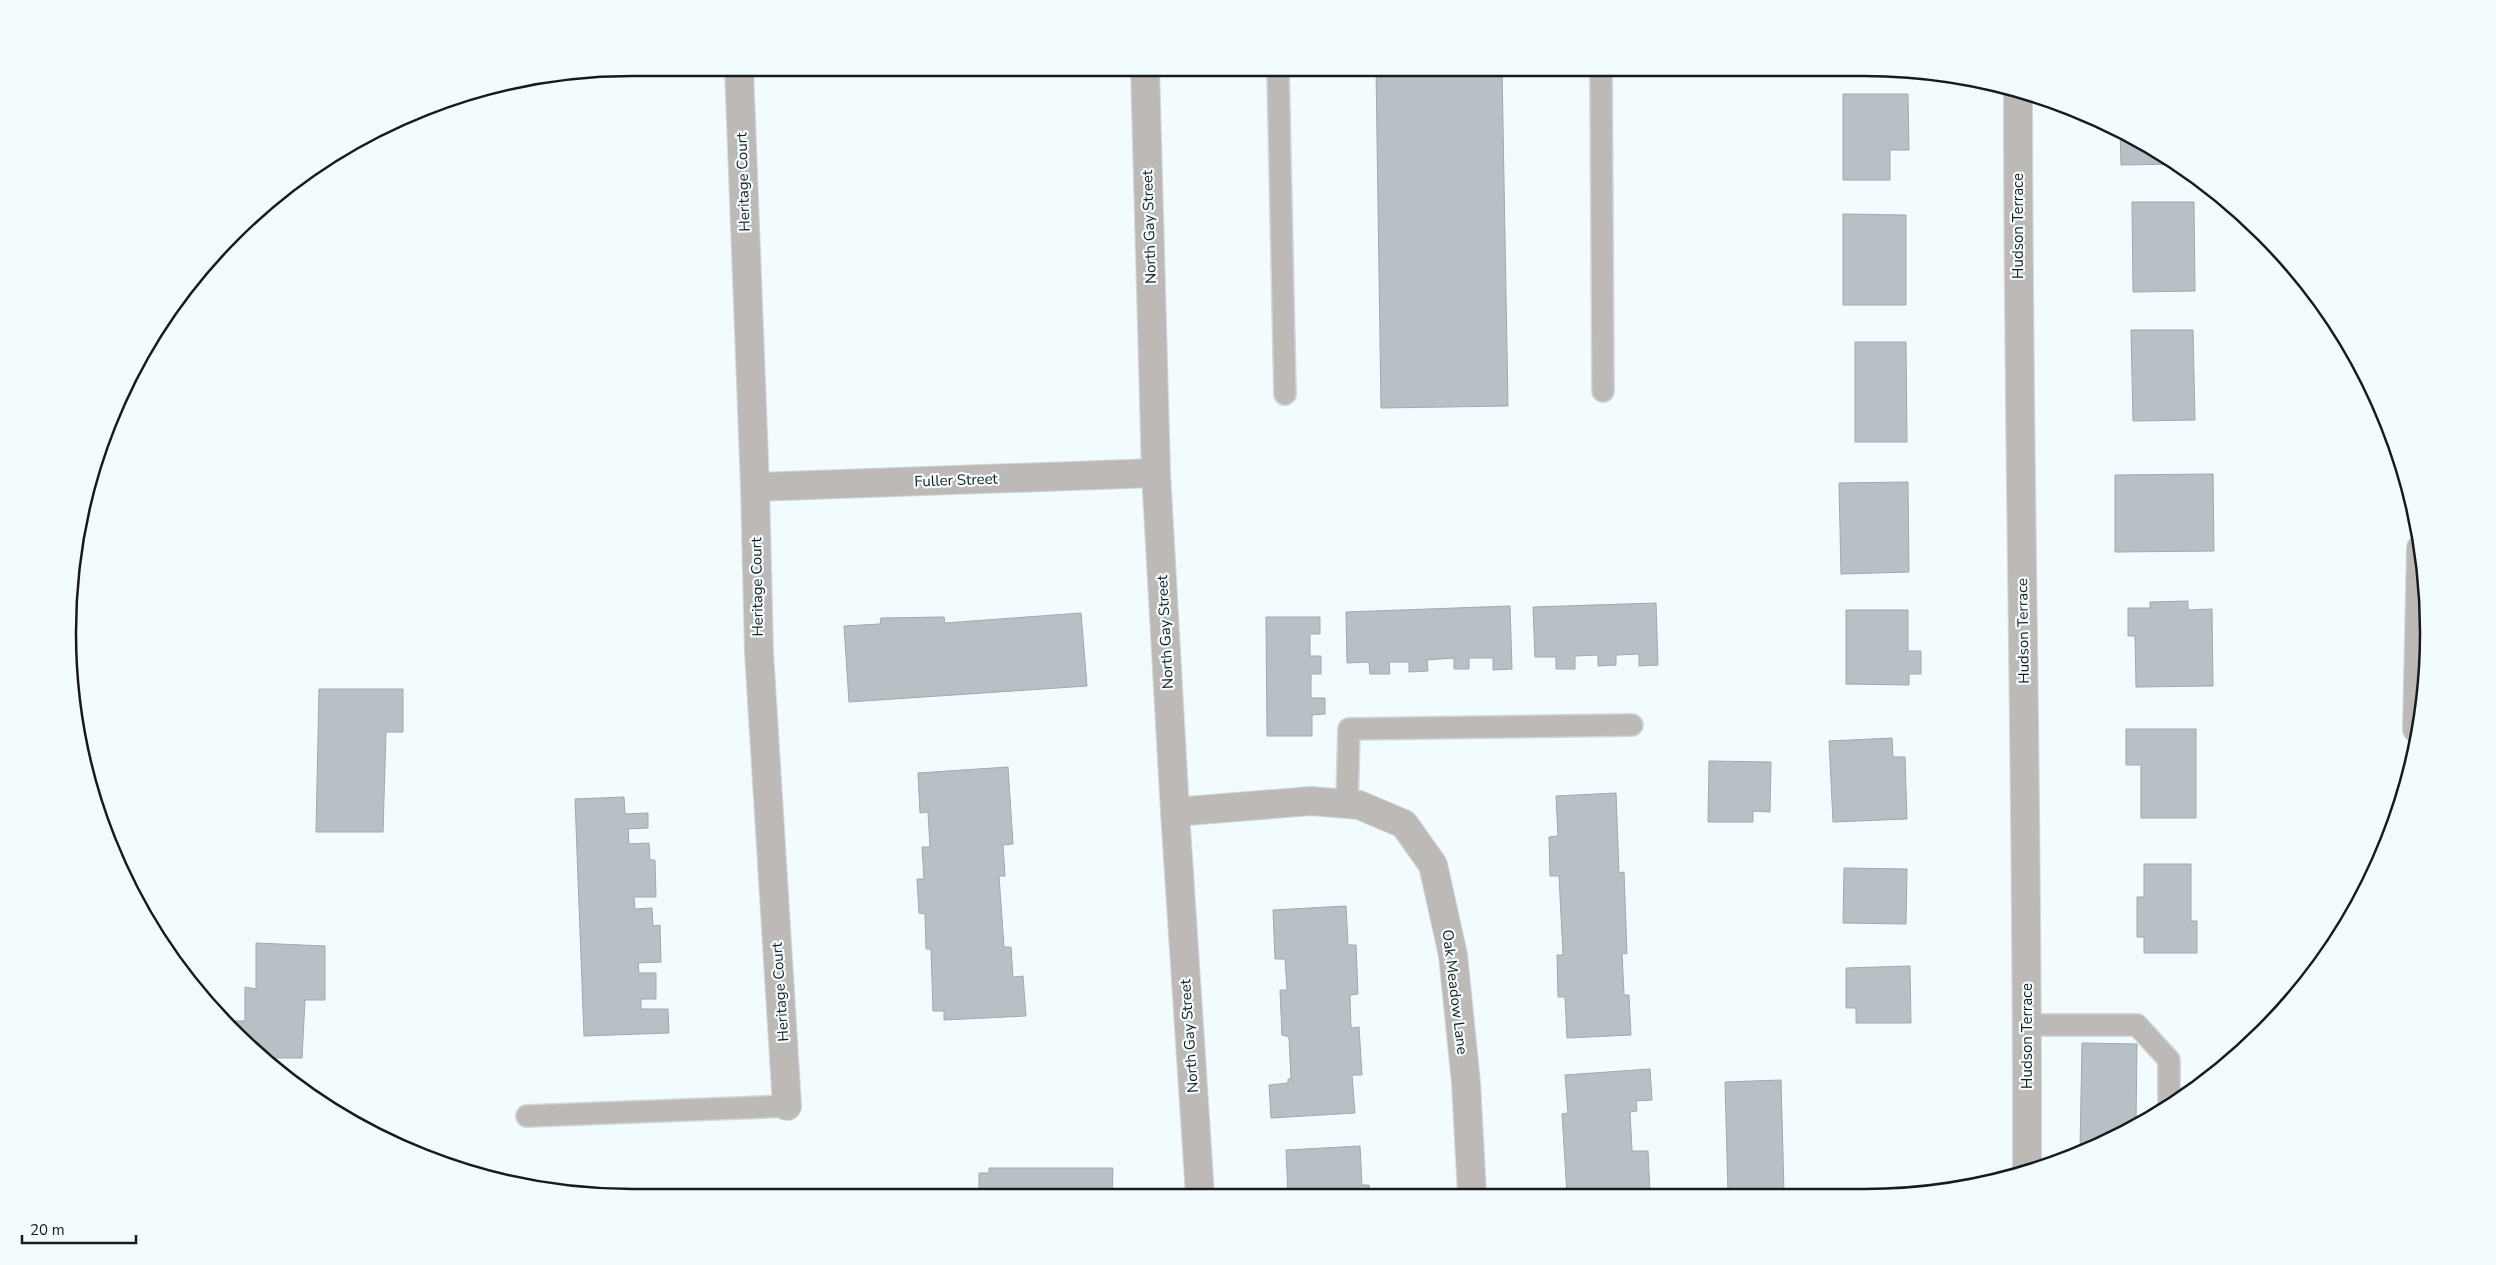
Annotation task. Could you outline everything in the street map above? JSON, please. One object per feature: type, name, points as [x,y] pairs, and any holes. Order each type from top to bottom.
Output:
[{"type":"street","name":"Heritage Court","points":[[739,76],[755,488],[759,652],[787,1106]]},
{"type":"street","name":"North Gay Street","points":[[1145,76],[1156,473],[1174,812],[1200,1189]]},
{"type":"street","name":"Hudson Terrace","points":[[2018,98],[2018,292],[2027,1025],[2026,1164]]},
{"type":"street","name":"Fuller Street","points":[[755,488],[1156,473]]},
{"type":"street","points":[[2419,669],[2420,623]]},
{"type":"street","name":"Oak Meadow Lane","points":[[1174,812],[1311,801],[1359,805],[1404,824],[1433,865],[1453,955],[1466,1083],[1472,1189]]},
{"type":"lane","points":[[1278,76],[1286,394]]},
{"type":"lane","points":[[1601,76],[1603,391]]},
{"type":"lane","points":[[1347,804],[1349,729],[1632,725]]},
{"type":"lane","points":[[2027,1025],[2137,1025],[2169,1060],[2170,1097]]},
{"type":"lane","points":[[527,1116],[787,1106]]},
{"type":"building","points":[[1376,76],[1502,76],[1508,406],[1381,408]]},
{"type":"building","points":[[1843,94],[1908,94],[1909,150],[1890,150],[1890,180],[1843,180]]},
{"type":"building","points":[[2120,139],[2164,164],[2121,165]]},
{"type":"building","points":[[2132,202],[2194,202],[2195,291],[2133,292]]},
{"type":"building","points":[[1843,214],[1906,215],[1906,305],[1843,305]]},
{"type":"building","points":[[2131,330],[2193,330],[2195,420],[2133,421]]},
{"type":"building","points":[[1855,342],[1906,342],[1907,442],[1855,442]]},
{"type":"building","points":[[2213,474],[2214,551],[2115,552],[2115,475]]},
{"type":"building","points":[[1908,482],[1909,572],[1841,574],[1839,483]]},
{"type":"building","points":[[2188,601],[2188,610],[2212,609],[2213,686],[2136,687],[2135,636],[2128,636],[2128,608],[2150,608],[2150,602]]},
{"type":"building","points":[[1656,603],[1658,665],[1639,666],[1639,654],[1616,655],[1616,665],[1598,666],[1598,655],[1575,656],[1575,669],[1556,669],[1556,657],[1535,657],[1533,607]]},
{"type":"building","points":[[1510,606],[1512,669],[1493,670],[1493,658],[1469,658],[1469,669],[1454,669],[1454,658],[1427,660],[1428,671],[1409,672],[1409,662],[1389,662],[1390,674],[1370,674],[1369,662],[1347,663],[1346,612]]},
{"type":"building","points":[[1846,610],[1908,610],[1908,651],[1921,651],[1921,674],[1909,674],[1909,685],[1846,684]]},
{"type":"building","points":[[1081,613],[1087,686],[849,702],[844,626],[880,624],[881,618],[944,617],[945,623]]},
{"type":"building","points":[[1266,617],[1320,617],[1320,634],[1310,634],[1310,656],[1321,656],[1321,674],[1311,674],[1311,698],[1325,698],[1325,714],[1312,715],[1312,736],[1267,736]]},
{"type":"building","points":[[319,689],[403,689],[403,732],[386,732],[383,832],[316,832]]},
{"type":"building","points":[[2126,729],[2196,729],[2196,818],[2141,818],[2141,765],[2126,765]]},
{"type":"building","points":[[1892,738],[1893,757],[1905,757],[1907,819],[1833,822],[1829,741]]},
{"type":"building","points":[[1709,761],[1771,762],[1770,812],[1753,811],[1753,822],[1708,822]]},
{"type":"building","points":[[1008,767],[1013,844],[1003,845],[1005,876],[999,876],[1004,947],[1011,947],[1013,977],[1023,976],[1026,1016],[944,1020],[944,1011],[933,1011],[931,949],[926,949],[925,914],[919,913],[917,879],[924,879],[922,847],[930,847],[928,812],[920,813],[918,773]]},
{"type":"building","points":[[1616,793],[1619,873],[1624,872],[1627,954],[1622,953],[1624,995],[1629,995],[1631,1035],[1567,1038],[1565,997],[1558,997],[1557,955],[1563,955],[1559,876],[1550,876],[1549,837],[1558,836],[1556,796]]},
{"type":"building","points":[[624,797],[625,814],[648,813],[648,828],[628,829],[629,844],[649,843],[650,860],[655,860],[656,897],[634,897],[635,909],[652,908],[653,926],[660,925],[661,962],[638,963],[639,973],[656,973],[656,999],[641,999],[641,1009],[668,1009],[669,1033],[584,1036],[575,799]]},
{"type":"building","points":[[2144,864],[2191,864],[2191,921],[2197,921],[2197,953],[2144,953],[2144,937],[2137,937],[2137,897],[2144,897]]},
{"type":"building","points":[[1844,868],[1907,869],[1906,924],[1843,923]]},
{"type":"building","points":[[1346,906],[1348,945],[1356,945],[1358,994],[1350,995],[1351,1028],[1359,1027],[1362,1075],[1352,1075],[1355,1113],[1271,1118],[1269,1085],[1288,1083],[1288,1079],[1291,1079],[1289,1037],[1282,1035],[1280,990],[1287,990],[1285,959],[1275,959],[1273,910]]},
{"type":"building","points":[[256,943],[325,946],[325,1000],[305,1000],[302,1058],[275,1058],[234,1021],[245,1021],[245,987],[256,989]]},
{"type":"building","points":[[1910,966],[1911,1023],[1856,1023],[1856,1008],[1846,1008],[1846,968]]},
{"type":"building","points":[[2082,1043],[2137,1044],[2136,1117],[2080,1144]]},
{"type":"building","points":[[1650,1069],[1652,1100],[1636,1101],[1637,1111],[1630,1112],[1632,1151],[1648,1151],[1650,1189],[1567,1189],[1562,1114],[1568,1113],[1565,1075]]},
{"type":"building","points":[[1781,1080],[1784,1189],[1728,1189],[1725,1082]]},
{"type":"building","points":[[1360,1146],[1362,1185],[1369,1185],[1369,1189],[1288,1189],[1286,1150]]},
{"type":"building","points":[[989,1168],[1113,1168],[1112,1189],[979,1189],[979,1173],[989,1173]]}]
